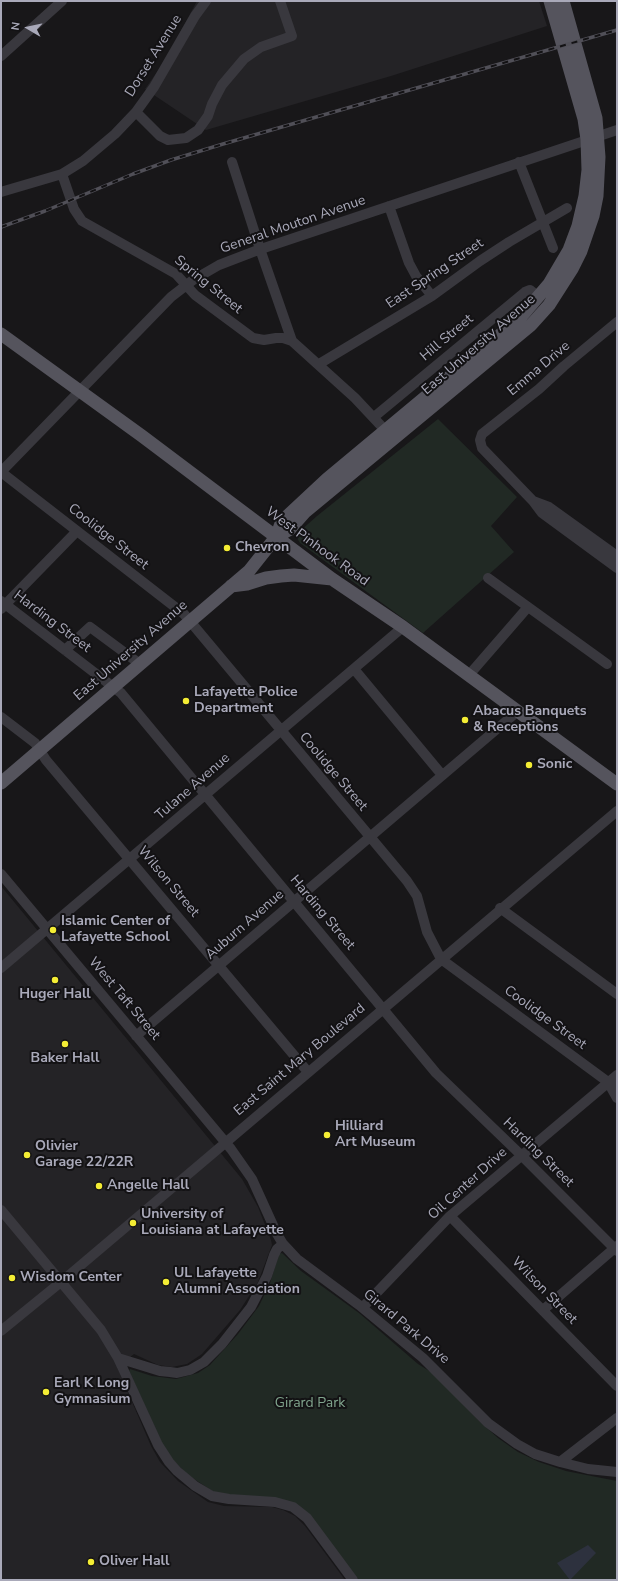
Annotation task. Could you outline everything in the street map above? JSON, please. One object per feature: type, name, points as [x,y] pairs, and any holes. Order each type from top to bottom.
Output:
[{"type":"main road","name":"East University Avenue","points":[[550,1],[592,138]]},
{"type":"main road","name":"East University Avenue","points":[[1,783],[231,586],[248,570],[276,538],[282,521],[327,479],[389,435],[519,319],[544,301],[569,250],[578,226],[587,183],[592,138],[596,118],[563,1]]},
{"type":"main road","name":"West Pinhook Road","points":[[1,334],[81,391],[332,579],[403,627],[617,784]]},
{"type":"main road","points":[[231,586],[247,584],[261,579],[294,575],[332,579]]},
{"type":"street","points":[[1,56],[62,1]]},
{"type":"street","name":"Dorset Avenue","points":[[1,192],[62,174],[84,161],[115,134],[136,112],[154,87],[195,16],[206,1]]},
{"type":"street","points":[[136,112],[164,139],[175,140],[192,135],[204,124],[222,85],[244,59],[261,47],[292,36],[280,1]]},
{"type":"street","name":"General Mouton Avenue","points":[[1,472],[171,297],[186,284],[219,266],[260,249],[617,130]]},
{"type":"street","points":[[232,162],[292,341],[319,364],[374,417],[389,435]]},
{"type":"street","points":[[519,162],[553,248]]},
{"type":"street","name":"Spring Street","points":[[62,174],[74,209],[82,221],[176,274],[195,295],[253,338],[264,340],[283,338],[292,341]]},
{"type":"street","points":[[389,206],[409,263],[416,276],[432,296]]},
{"type":"street","name":"East Spring Street","points":[[319,364],[432,296],[480,261],[567,208]]},
{"type":"street","name":"Hill Street","points":[[374,417],[527,291],[532,291],[544,301]]},
{"type":"street","name":"Emma Drive","points":[[617,322],[482,434],[480,438],[482,448],[533,501],[542,513],[617,564]]},
{"type":"street","name":"Coolidge Street","points":[[1,472],[184,614],[407,881],[417,896],[427,932],[441,959],[613,1084],[617,1098]]},
{"type":"street","points":[[3,605],[77,531]]},
{"type":"street","points":[[488,578],[607,664]]},
{"type":"street","name":"Harding Street","points":[[3,605],[121,693],[446,1085],[522,1155],[616,1248]]},
{"type":"street","points":[[469,675],[528,607]]},
{"type":"street","points":[[65,650],[90,627],[140,664]]},
{"type":"street","name":"Tulane Avenue","points":[[1,968],[131,860],[280,730],[403,627]]},
{"type":"street","points":[[354,669],[442,776]]},
{"type":"street","name":"Auburn Avenue","points":[[136,1036],[518,711]]},
{"type":"street","name":"Wilson Street","points":[[1,717],[32,740],[308,1072]]},
{"type":"street","name":"East Saint Mary Boulevard","points":[[1,1331],[61,1282],[500,908],[617,811]]},
{"type":"street","name":"West Taft Street","points":[[1,874],[225,1142]]},
{"type":"street","points":[[500,908],[617,994]]},
{"type":"street","name":"Oil Center Drive","points":[[363,1307],[450,1216],[522,1155],[613,1084],[617,1075]]},
{"type":"street","name":"Girard Park Drive","points":[[225,1142],[252,1179],[283,1244],[297,1259],[363,1307],[423,1358],[488,1423],[517,1444],[535,1454],[588,1469],[617,1472]]},
{"type":"street","points":[[1,1210],[101,1330],[118,1358],[158,1445],[177,1471],[195,1486],[212,1496],[229,1499],[276,1502],[293,1507],[307,1518],[353,1580]]},
{"type":"street","name":"Wilson Street","points":[[450,1216],[617,1386]]},
{"type":"street","points":[[118,1358],[160,1371],[177,1373],[190,1370],[204,1362],[222,1344],[251,1307],[267,1276],[274,1255],[283,1244]]},
{"type":"street","points":[[542,1310],[616,1248]]},
{"type":"street","points":[[560,1462],[617,1418]]},
{"type":"shaded area","points":[[197,1],[539,1],[547,26],[391,76],[206,130],[145,89],[164,62]]},
{"type":"shaded area","name":"University of Louisiana at Lafayette","points":[[1,886],[242,1179],[258,1207],[271,1240],[272,1245],[258,1282],[240,1310],[202,1354],[187,1364],[172,1367],[158,1365],[134,1354],[117,1367],[151,1446],[160,1462],[178,1481],[208,1502],[224,1506],[272,1507],[283,1510],[295,1516],[305,1526],[345,1580],[1,1580]]},
{"type":"green space","points":[[438,419],[517,497],[491,526],[514,552],[423,633],[300,543],[297,538],[299,532],[317,516]]},
{"type":"green space","name":"Girard Park","points":[[282,1253],[301,1271],[359,1313],[418,1364],[434,1374],[479,1421],[498,1438],[518,1452],[539,1462],[566,1471],[617,1481],[617,1580],[359,1580],[303,1511],[214,1492],[188,1475],[167,1454],[129,1371],[130,1369],[152,1376],[176,1379],[198,1373],[210,1365],[238,1334],[259,1306],[270,1283],[279,1254]]},
{"type":"water","points":[[588,1545],[596,1553],[570,1580],[557,1563]]},
{"type":"railway","points":[[1,227],[45,211],[133,174],[171,160],[617,30]]},
{"type":"place","name":"Chevron","points":[[227,548]]},
{"type":"place","name":"Lafayette Police Department","points":[[186,701]]},
{"type":"place","name":"Abacus Banquets & Receptions","points":[[465,720]]},
{"type":"place","name":"Sonic","points":[[529,765]]},
{"type":"place","name":"Islamic Center of Lafayette School","points":[[53,930]]},
{"type":"place","name":"Huger Hall","points":[[55,980]]},
{"type":"place","name":"Baker Hall","points":[[65,1044]]},
{"type":"place","name":"Hilliard Art Museum","points":[[327,1135]]},
{"type":"place","name":"Olivier Garage 22/22R","points":[[27,1155]]},
{"type":"place","name":"Angelle Hall","points":[[99,1186]]},
{"type":"place","name":"University of Louisiana at Lafayette","points":[[133,1223]]},
{"type":"place","name":"Wisdom Center","points":[[12,1278]]},
{"type":"place","name":"UL Lafayette Alumni Association","points":[[166,1282]]},
{"type":"place","name":"Earl K Long Gymnasium","points":[[46,1392]]},
{"type":"place","name":"Oliver Hall","points":[[91,1562]]}]
